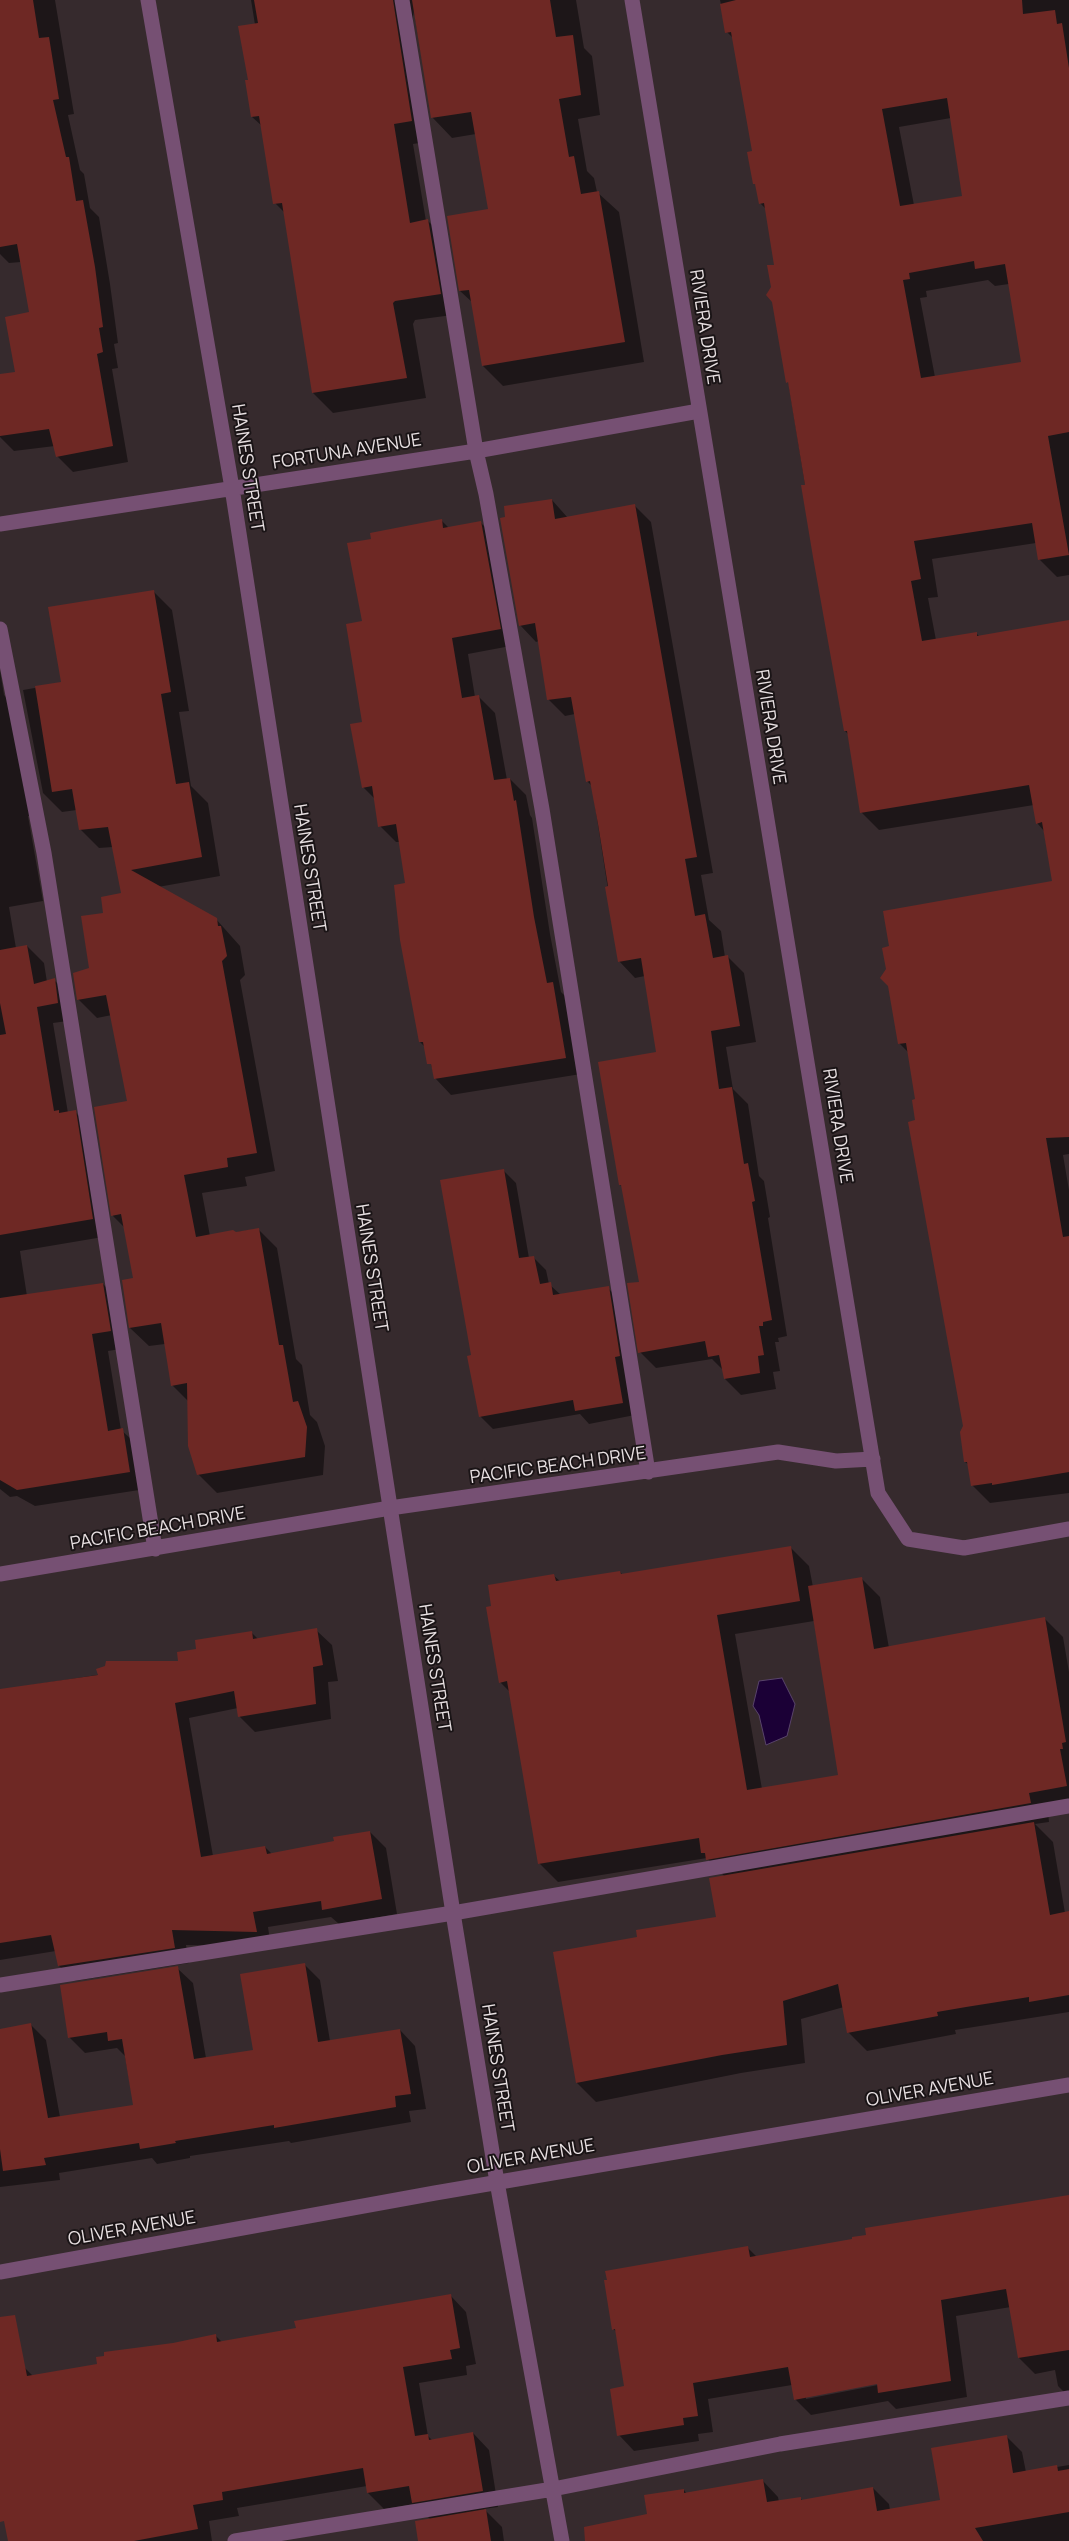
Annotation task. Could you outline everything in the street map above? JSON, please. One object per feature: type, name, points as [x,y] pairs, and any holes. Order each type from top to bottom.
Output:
[{"type":"street","name":"HAINES STREET","points":[[148,0],[232,488],[453,1914],[497,2182],[562,2541]]},
{"type":"street","points":[[402,0],[476,451],[542,809],[648,1472]]},
{"type":"street","name":"RIVIERA DRIVE","points":[[632,0],[873,1459]]},
{"type":"street","name":"FORTUNA AVENUE","points":[[0,524],[476,451],[699,411]]},
{"type":"street","points":[[0,630],[44,853],[155,1549]]},
{"type":"street","name":"PACIFIC BEACH DRIVE","points":[[0,1574],[390,1508],[778,1452],[836,1461],[873,1459]]},
{"type":"street","points":[[873,1459],[878,1493],[908,1539],[964,1548],[1069,1529]]},
{"type":"street","points":[[0,1985],[453,1914],[1069,1806]]},
{"type":"street","name":"OLIVER AVENUE","points":[[0,2272],[497,2182],[1069,2085]]},
{"type":"street","points":[[235,2541],[553,2489],[780,2444],[1069,2398]]},
{"type":"shaded area","points":[[782,1678],[795,1704],[787,1736],[766,1745],[759,1715],[753,1706],[759,1681]]},
{"type":"building","points":[[0,0],[33,0],[39,38],[49,37],[59,99],[53,100],[66,157],[69,157],[76,201],[83,200],[103,327],[99,328],[103,352],[97,354],[113,446],[56,457],[49,429],[0,436],[0,374],[15,372],[5,317],[29,312],[17,244],[0,247]]},
{"type":"building","points":[[254,0],[393,0],[412,121],[394,124],[410,223],[428,219],[441,294],[395,301],[393,303],[407,378],[312,393],[282,203],[273,204],[259,116],[251,117],[245,80],[248,80],[238,26],[258,23]]},
{"type":"building","points":[[412,0],[550,0],[556,37],[573,35],[581,95],[559,99],[569,157],[574,156],[581,194],[599,191],[625,342],[482,366],[469,290],[459,291],[447,216],[488,209],[471,112],[431,118]]},
{"type":"building","points":[[736,0],[1022,0],[1023,14],[1055,10],[1057,24],[1062,23],[1069,68],[1069,432],[1048,436],[1069,555],[1038,560],[1032,523],[914,541],[921,579],[911,581],[922,641],[977,632],[977,636],[1069,620],[1069,1137],[1046,1138],[1063,1237],[1069,1236],[1069,1472],[992,1485],[992,1483],[971,1486],[967,1462],[964,1462],[960,1432],[963,1426],[908,1122],[915,1120],[912,1100],[915,1099],[906,1043],[898,1044],[888,986],[880,978],[886,969],[882,948],[889,946],[883,911],[1052,881],[1042,822],[1036,824],[1029,785],[860,813],[847,731],[844,731],[813,557],[801,485],[805,485],[788,382],[786,383],[772,302],[766,295],[771,287],[767,265],[774,265],[764,203],[759,204],[755,184],[753,184],[747,152],[752,151],[731,32],[725,33],[720,4]],"holes":[[[947,98],[962,196],[900,206],[882,109]],[[974,261],[975,269],[1005,264],[1021,362],[921,378],[903,280],[910,279],[909,273]]]},
{"type":"building","points":[[552,499],[555,519],[635,504],[697,857],[685,859],[695,916],[705,914],[713,958],[728,955],[740,1026],[711,1031],[719,1089],[732,1087],[744,1164],[748,1163],[755,1201],[752,1202],[772,1320],[763,1322],[763,1326],[759,1326],[764,1355],[758,1356],[760,1373],[724,1379],[719,1355],[708,1357],[705,1341],[638,1353],[627,1283],[639,1282],[621,1185],[619,1185],[598,1062],[656,1052],[641,958],[618,962],[605,887],[608,886],[598,824],[590,781],[586,782],[571,697],[547,700],[535,623],[519,626],[500,518],[505,517],[504,506]]},
{"type":"building","points":[[442,519],[443,528],[481,521],[501,629],[452,638],[462,698],[479,695],[494,780],[510,778],[514,801],[516,800],[534,917],[547,983],[553,982],[566,1058],[434,1079],[431,1064],[427,1064],[423,1042],[419,1042],[400,940],[394,885],[405,883],[396,824],[378,827],[372,786],[362,788],[350,724],[362,722],[346,624],[362,621],[347,543],[371,539],[370,533]]},
{"type":"building","points":[[154,590],[171,692],[161,694],[176,784],[189,782],[202,857],[131,870],[217,918],[218,926],[221,926],[227,956],[222,961],[257,1153],[227,1158],[228,1167],[184,1175],[196,1237],[233,1230],[236,1232],[259,1228],[279,1345],[283,1345],[293,1402],[298,1401],[307,1427],[305,1457],[197,1475],[188,1446],[187,1383],[171,1386],[161,1323],[129,1328],[122,1280],[133,1278],[121,1214],[111,1216],[94,1107],[127,1101],[106,995],[77,1000],[73,973],[89,968],[81,916],[103,913],[101,897],[121,893],[108,827],[79,830],[72,789],[52,792],[35,686],[61,682],[48,607]]},
{"type":"building","points":[[27,945],[34,984],[55,978],[58,1003],[37,1007],[54,1111],[59,1110],[59,1113],[76,1110],[93,1219],[0,1235],[0,1035],[6,1034],[0,1003],[0,950]]},
{"type":"building","points":[[504,1169],[519,1258],[534,1256],[540,1284],[551,1282],[553,1295],[609,1286],[620,1356],[615,1357],[623,1403],[575,1411],[573,1400],[479,1417],[467,1356],[471,1355],[440,1180]]},
{"type":"building","points":[[103,1283],[111,1331],[92,1334],[108,1431],[123,1428],[130,1472],[17,1490],[0,1480],[0,1298]]},
{"type":"building","points":[[791,1546],[800,1601],[717,1615],[747,1790],[838,1775],[808,1586],[862,1577],[874,1649],[1045,1617],[1066,1742],[1062,1743],[1063,1749],[1060,1749],[1067,1786],[1029,1793],[1031,1803],[706,1860],[705,1853],[701,1853],[699,1838],[538,1864],[507,1681],[499,1683],[486,1607],[491,1606],[488,1585],[554,1574],[556,1581],[620,1571],[621,1574]]},
{"type":"building","points":[[317,1628],[323,1665],[313,1667],[316,1704],[238,1717],[234,1691],[175,1703],[201,1857],[265,1846],[267,1854],[334,1841],[333,1837],[370,1831],[382,1899],[322,1910],[321,1901],[253,1912],[257,1932],[172,1930],[175,1948],[58,1966],[51,1935],[0,1943],[0,1689],[98,1675],[96,1669],[105,1666],[106,1661],[178,1661],[177,1652],[196,1649],[195,1640],[252,1631],[253,1639]]},
{"type":"building","points":[[1034,1822],[1050,1915],[1069,1911],[1069,1995],[1029,2002],[1029,1997],[966,2007],[937,2012],[938,2016],[847,2033],[838,1984],[783,2001],[787,2045],[722,2055],[576,2083],[553,1952],[637,1937],[636,1930],[716,1917],[709,1878]]},
{"type":"building","points":[[305,1963],[318,2042],[400,2029],[411,2094],[395,2096],[396,2107],[274,2128],[274,2125],[175,2141],[176,2143],[140,2149],[139,2143],[44,2158],[46,2165],[3,2171],[0,2149],[0,2029],[31,2023],[48,2118],[133,2105],[122,2039],[108,2041],[107,2032],[68,2038],[60,1985],[178,1966],[194,2059],[253,2050],[240,1974]]},
{"type":"building","points":[[1069,2195],[1069,2350],[1018,2358],[1006,2289],[941,2300],[951,2381],[878,2393],[877,2384],[794,2400],[788,2367],[693,2383],[698,2416],[683,2418],[684,2425],[617,2436],[610,2389],[624,2386],[615,2329],[612,2330],[604,2280],[607,2280],[605,2271],[748,2246],[750,2257],[852,2239],[852,2237],[866,2235],[865,2228]]},
{"type":"building","points":[[451,2294],[460,2348],[450,2350],[452,2359],[403,2367],[415,2436],[428,2434],[429,2440],[473,2432],[483,2491],[412,2503],[409,2486],[367,2493],[363,2468],[222,2492],[223,2500],[193,2505],[198,2529],[134,2541],[8,2541],[4,2521],[0,2522],[0,2317],[15,2315],[27,2376],[97,2364],[96,2357],[104,2356],[104,2352],[173,2343],[216,2334],[217,2342],[296,2328],[294,2321]]},
{"type":"building","points":[[1007,2435],[1013,2473],[1057,2465],[1058,2471],[1069,2469],[1069,2512],[975,2528],[983,2541],[585,2541],[584,2527],[647,2514],[644,2495],[684,2489],[684,2493],[763,2479],[767,2502],[801,2497],[801,2500],[873,2487],[877,2511],[940,2500],[931,2448]]},
{"type":"building","points":[[486,2509],[491,2541],[418,2541],[415,2521]]}]
